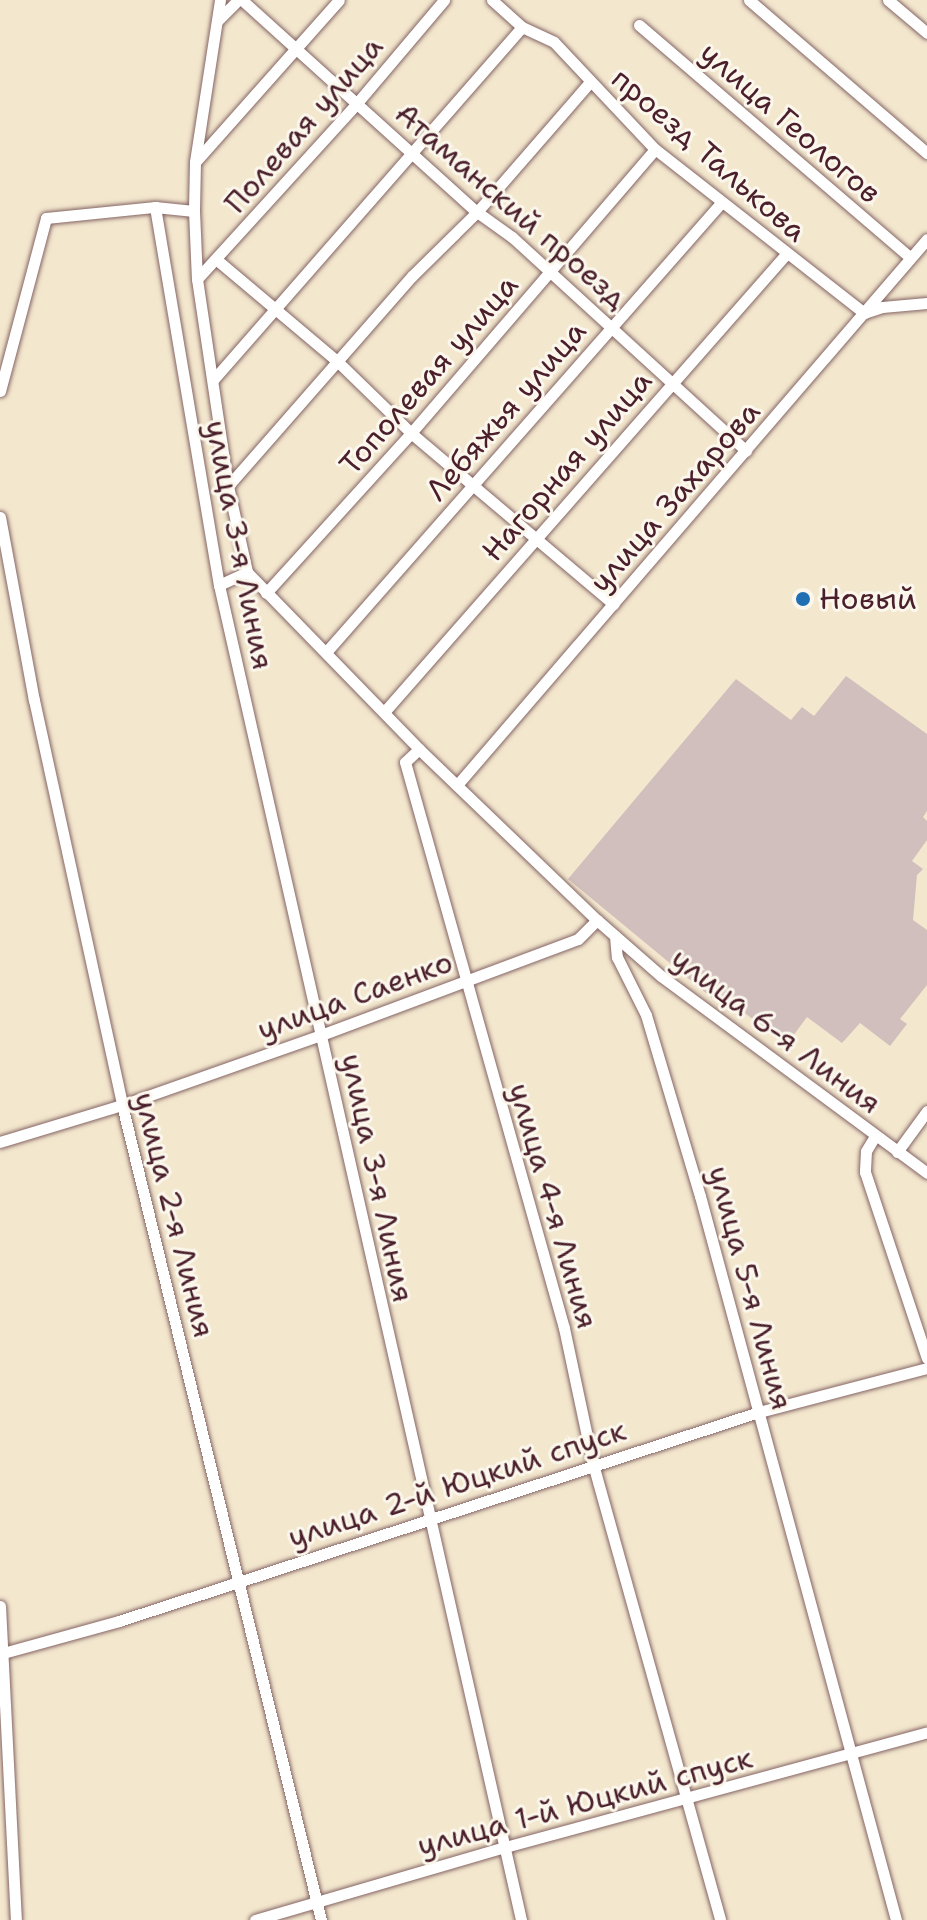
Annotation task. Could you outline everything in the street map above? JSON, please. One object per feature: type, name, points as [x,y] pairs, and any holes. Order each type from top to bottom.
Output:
[{"type":"street","name":"улица 3-я Линия","points":[[220,0],[195,162],[197,279],[228,486],[247,572]]},
{"type":"street","points":[[217,21],[240,0]]},
{"type":"street","name":"Атаманский проезд","points":[[240,0],[477,212],[512,237],[746,451]]},
{"type":"street","points":[[195,162],[339,0]]},
{"type":"street","name":"Полевая улица","points":[[197,279],[357,103],[444,0]]},
{"type":"street","name":"проезд Талькова","points":[[492,0],[522,27],[554,42],[588,76],[589,83],[655,149],[864,313]]},
{"type":"street","points":[[749,0],[927,153]]},
{"type":"street","points":[[888,0],[927,33]]},
{"type":"street","name":"улица Геологов","points":[[639,25],[910,257]]},
{"type":"street","points":[[213,380],[522,27]]},
{"type":"street","points":[[228,486],[412,276],[477,212],[589,83]]},
{"type":"street","name":"Тополевая улица","points":[[266,593],[411,433],[655,149]]},
{"type":"street","name":"Лебяжья улица","points":[[327,651],[721,203]]},
{"type":"street","name":"улица 3-я Линия","points":[[155,207],[219,585],[521,1920]]},
{"type":"street","points":[[0,391],[46,218],[155,207],[194,211]]},
{"type":"street","name":"улица Захарова","points":[[457,785],[927,239]]},
{"type":"street","name":"Нагорная улица","points":[[385,711],[786,254]]},
{"type":"street","points":[[217,260],[337,361],[411,433],[613,604]]},
{"type":"street","points":[[864,313],[882,307],[927,303]]},
{"type":"street","name":"улица 2-я Линия","points":[[0,517],[34,700],[122,1105],[321,1920]]},
{"type":"street","points":[[219,585],[247,572],[419,749],[615,936]]},
{"type":"street","name":"улица 4-я Линия","points":[[419,749],[405,762],[564,1328],[593,1464],[720,1920]]},
{"type":"street","name":"улица Саенко","points":[[0,1142],[122,1105],[465,982],[578,939],[597,920]]},
{"type":"street","name":"улица 6-я Линия","points":[[615,936],[661,976],[875,1136],[866,1151],[865,1172],[927,1358]]},
{"type":"street","name":"улица 5-я Линия","points":[[615,936],[617,957],[646,1015],[854,1754],[896,1920]]},
{"type":"street","points":[[897,1152],[927,1111]]},
{"type":"street","points":[[875,1136],[927,1173]]},
{"type":"street","name":"улица 2-й Юцкий спуск","points":[[3,1653],[119,1621],[759,1412],[927,1368]]},
{"type":"street","points":[[0,1606],[16,1920]]},
{"type":"street","name":"улица 1-й Юцкий спуск","points":[[255,1920],[505,1847],[927,1732]]},
{"type":"shaded area","points":[[846,676],[927,734],[927,811],[923,817],[927,821],[927,840],[912,861],[923,869],[917,875],[913,920],[927,930],[927,985],[900,1019],[907,1024],[890,1046],[860,1023],[842,1043],[807,1017],[787,1044],[735,1006],[729,1012],[568,879],[736,679],[791,720],[802,707],[814,716]]},
{"type":"place","name":"Новый","points":[[803,599]]}]
